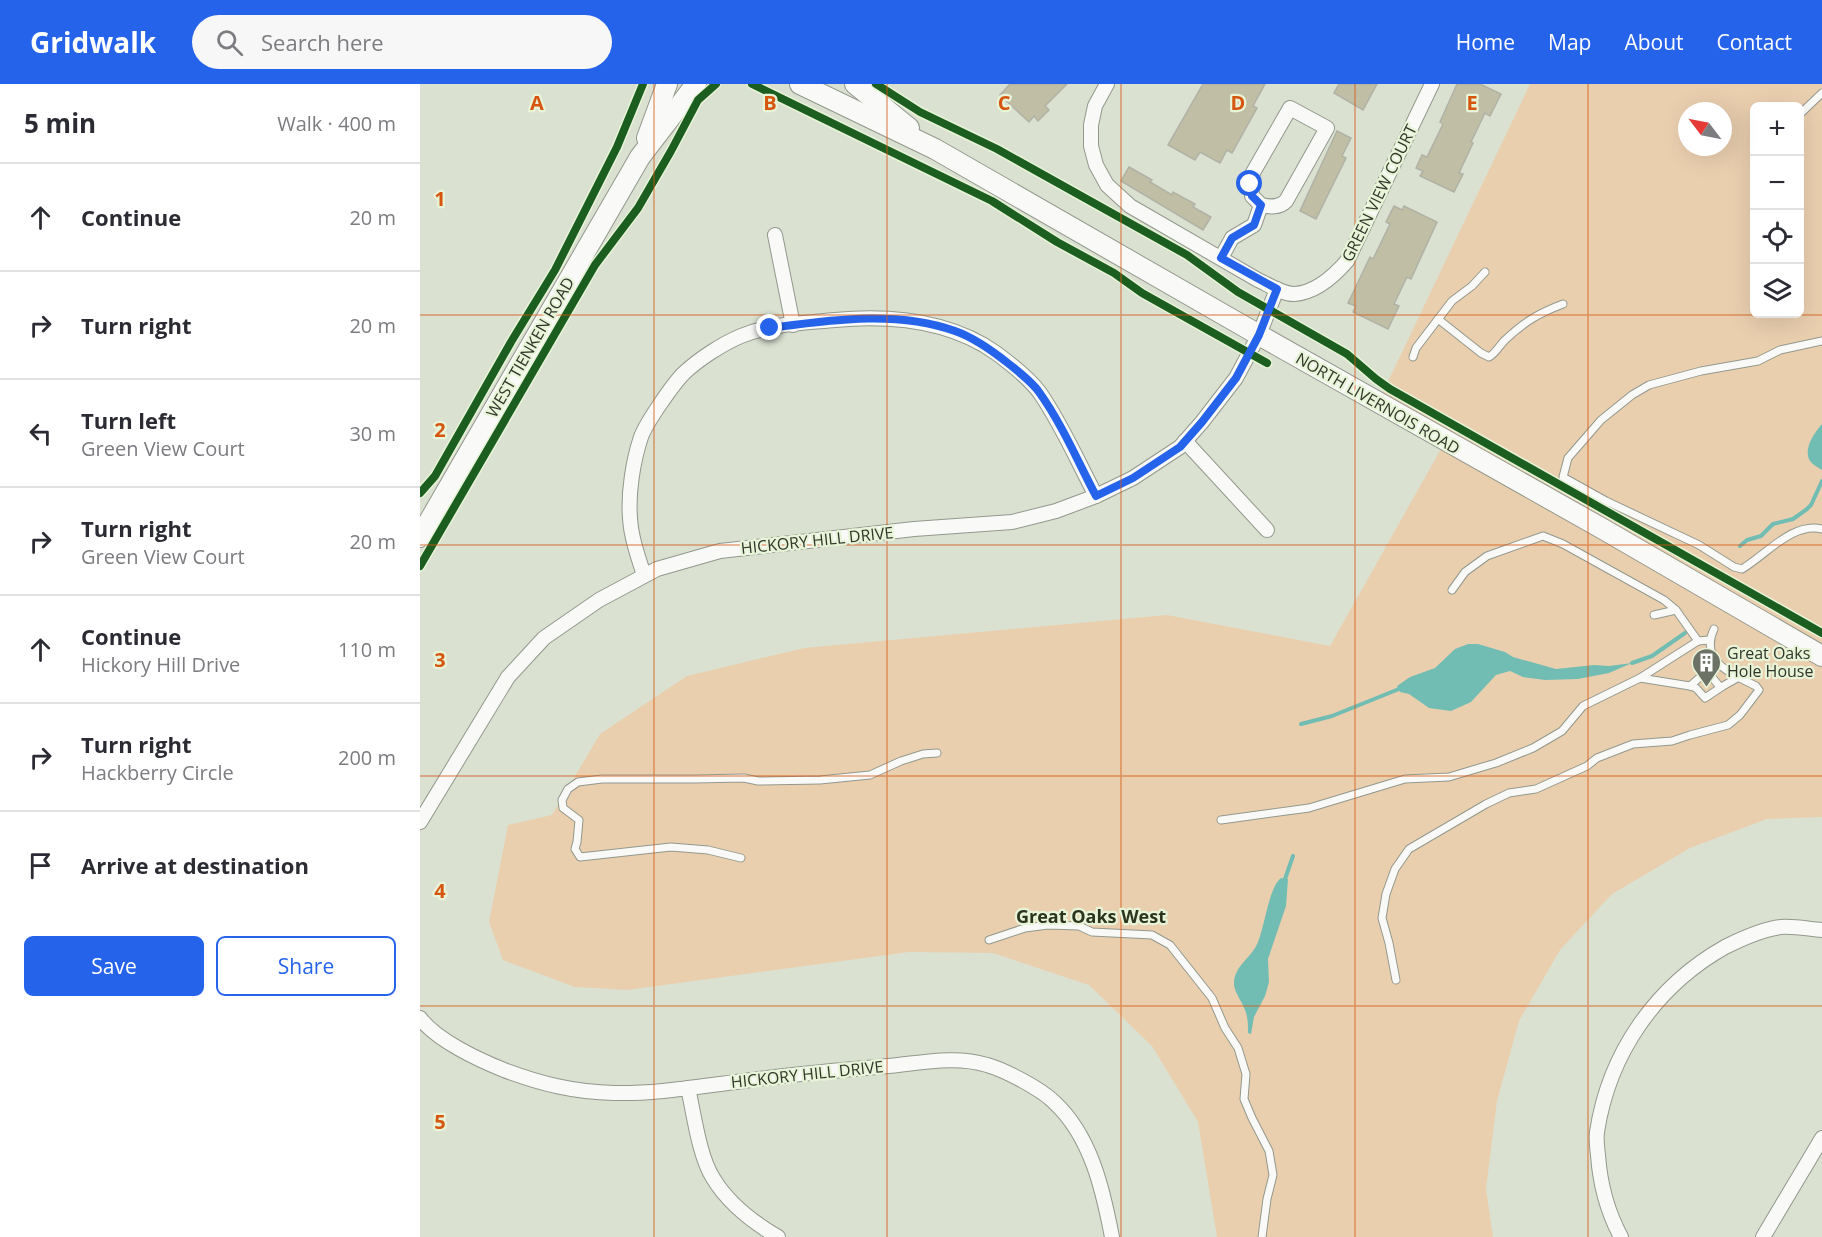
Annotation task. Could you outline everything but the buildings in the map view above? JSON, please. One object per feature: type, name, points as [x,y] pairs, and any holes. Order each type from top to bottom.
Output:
[{"type":"main road","name":"WEST TIENKEN ROAD","points":[[640,157],[667,84]]},
{"type":"main road","name":"WEST TIENKEN ROAD","points":[[420,537],[640,157],[696,84]]},
{"type":"main road","name":"NORTH LIVERNOIS ROAD","points":[[800,84],[935,149],[1604,529],[1822,656]]},
{"type":"main road","name":"NORTH LIVERNOIS ROAD","points":[[825,84],[884,107],[935,149]]},
{"type":"main road","points":[[855,84],[884,107]]},
{"type":"street","name":"GREEN VIEW COURT","points":[[1107,84],[1095,106],[1091,124],[1091,146],[1096,165],[1107,185],[1130,206],[1277,289],[1294,294],[1311,289],[1328,280],[1347,261],[1432,84]]},
{"type":"street","points":[[1290,108],[1327,128],[1286,201],[1282,205],[1271,208],[1261,205],[1252,196],[1251,176],[1290,108]]},
{"type":"street","points":[[1221,258],[1232,238],[1254,225],[1261,205]]},
{"type":"street","points":[[775,235],[793,325]]},
{"type":"street","points":[[1259,335],[1277,289]]},
{"type":"street","points":[[644,575],[630,518],[631,484],[641,436],[684,374],[711,353],[741,336],[770,328],[852,319],[890,318],[956,331],[995,352],[1039,391],[1096,496]]},
{"type":"street","name":"HICKORY HILL DRIVE","points":[[420,822],[508,677],[544,638],[599,600],[657,569],[720,551],[914,529],[1012,522],[1056,511],[1096,496],[1133,478],[1180,447],[1236,378],[1259,335]]},
{"type":"street","points":[[1185,441],[1267,530]]},
{"type":"street","points":[[1621,1237],[1612,1220],[1599,1179],[1596,1134],[1607,1088],[1624,1048],[1649,1009],[1675,982],[1702,960],[1742,938],[1780,927],[1822,930]]},
{"type":"street","name":"HICKORY HILL DRIVE","points":[[420,1018],[426,1026],[475,1058],[532,1081],[566,1089],[615,1093],[688,1088],[800,1074],[954,1060],[987,1065],[1022,1080],[1054,1101],[1077,1129],[1093,1163],[1107,1209],[1112,1237]]},
{"type":"street","points":[[688,1088],[702,1151],[712,1178],[736,1206],[778,1237]]},
{"type":"street","points":[[1763,1237],[1822,1138]]},
{"type":"lane","points":[[1804,110],[1822,93]]},
{"type":"lane","points":[[1413,357],[1416,348],[1452,302],[1485,272]]},
{"type":"lane","points":[[1438,319],[1489,357],[1495,354],[1508,337],[1534,315],[1563,304]]},
{"type":"lane","points":[[1822,341],[1780,350],[1758,361],[1701,370],[1649,385],[1632,395],[1596,425],[1568,458],[1563,477],[1606,501],[1700,545],[1734,567],[1742,569],[1796,531],[1807,528],[1822,529]]},
{"type":"lane","points":[[1452,590],[1465,572],[1487,556],[1543,536],[1563,544],[1664,600],[1676,610],[1698,642]]},
{"type":"lane","points":[[1654,615],[1676,610]]},
{"type":"lane","points":[[1396,980],[1382,918],[1386,894],[1395,869],[1409,849],[1494,800],[1509,793],[1536,789],[1587,766],[1596,758],[1633,744],[1672,741],[1728,725],[1740,715],[1759,690],[1756,686],[1723,668],[1715,659],[1711,653],[1709,640],[1714,629]]},
{"type":"lane","points":[[1221,820],[1309,808],[1405,778],[1449,777],[1496,763],[1533,748],[1562,731],[1583,706],[1640,678],[1698,642],[1709,640]]},
{"type":"lane","points":[[1690,686],[1707,671],[1715,659]]},
{"type":"lane","points":[[1707,671],[1720,687]]},
{"type":"lane","points":[[1640,678],[1690,686],[1696,688],[1705,698],[1739,677]]},
{"type":"lane","points":[[741,858],[708,850],[671,846],[580,857],[575,849],[578,842],[579,820],[563,808],[562,800],[568,789],[578,782],[602,779],[694,778],[744,778],[758,781],[820,780],[870,775],[901,761],[923,754],[937,753]]},
{"type":"lane","points":[[988,940],[1024,928],[1048,925],[1079,926],[1092,932],[1152,935],[1170,945],[1212,998],[1225,1028],[1238,1048],[1246,1074],[1244,1099],[1269,1151],[1273,1175],[1262,1237]]},
{"type":"shaded area","points":[[1530,84],[1822,84],[1822,817],[1767,819],[1690,848],[1612,894],[1560,950],[1519,1021],[1497,1101],[1486,1189],[1493,1237],[1217,1237],[1198,1122],[1152,1046],[1089,985],[993,953],[909,952],[627,990],[575,987],[503,960],[489,922],[508,825],[552,815],[600,734],[687,676],[804,648],[1167,615],[1330,646],[1450,433],[1382,394]]},
{"type":"water","points":[[1822,424],[1822,470],[1810,461],[1808,451],[1813,436]]},
{"type":"water","points":[[1468,644],[1478,644],[1556,669],[1632,663],[1609,673],[1578,679],[1545,680],[1523,677],[1510,671],[1496,675],[1471,702],[1451,711],[1429,708],[1409,694],[1400,692],[1397,686],[1410,677],[1435,668],[1455,649]]},
{"type":"water","points":[[1281,878],[1288,879],[1286,906],[1268,959],[1269,982],[1265,996],[1254,1017],[1251,1034],[1248,1033],[1246,1013],[1235,988],[1234,978],[1258,942],[1273,889]]},
{"type":"waterway","points":[[1740,546],[1747,540],[1761,536],[1773,524],[1793,519],[1807,509],[1822,481]]},
{"type":"waterway","points":[[1632,663],[1652,656],[1685,633]]},
{"type":"waterway","points":[[1301,724],[1332,716],[1399,689]]},
{"type":"waterway","points":[[1285,879],[1293,856]]},
{"type":"cycle path","points":[[420,493],[435,476],[555,270],[617,147],[643,84]]},
{"type":"cycle path","points":[[420,566],[595,265],[638,208],[698,100],[716,84]]},
{"type":"cycle path","points":[[752,84],[992,201],[1057,242],[1114,273],[1142,293],[1267,363]]},
{"type":"cycle path","points":[[876,84],[920,112],[997,149],[1187,255],[1238,292],[1347,354],[1390,389],[1822,633]]},
{"type":"place","name":"Great Oaks Hole House","points":[[1706,688]]},
{"type":"district","name":"Great Oaks West","points":[[1091,917]]},
{"type":"route","points":[[770,328],[811,322],[890,318],[956,331],[995,352],[1039,391],[1096,496],[1133,478],[1180,447],[1236,378],[1259,335],[1277,289],[1221,258],[1232,238],[1254,225],[1261,205],[1252,196],[1250,184]]}]
